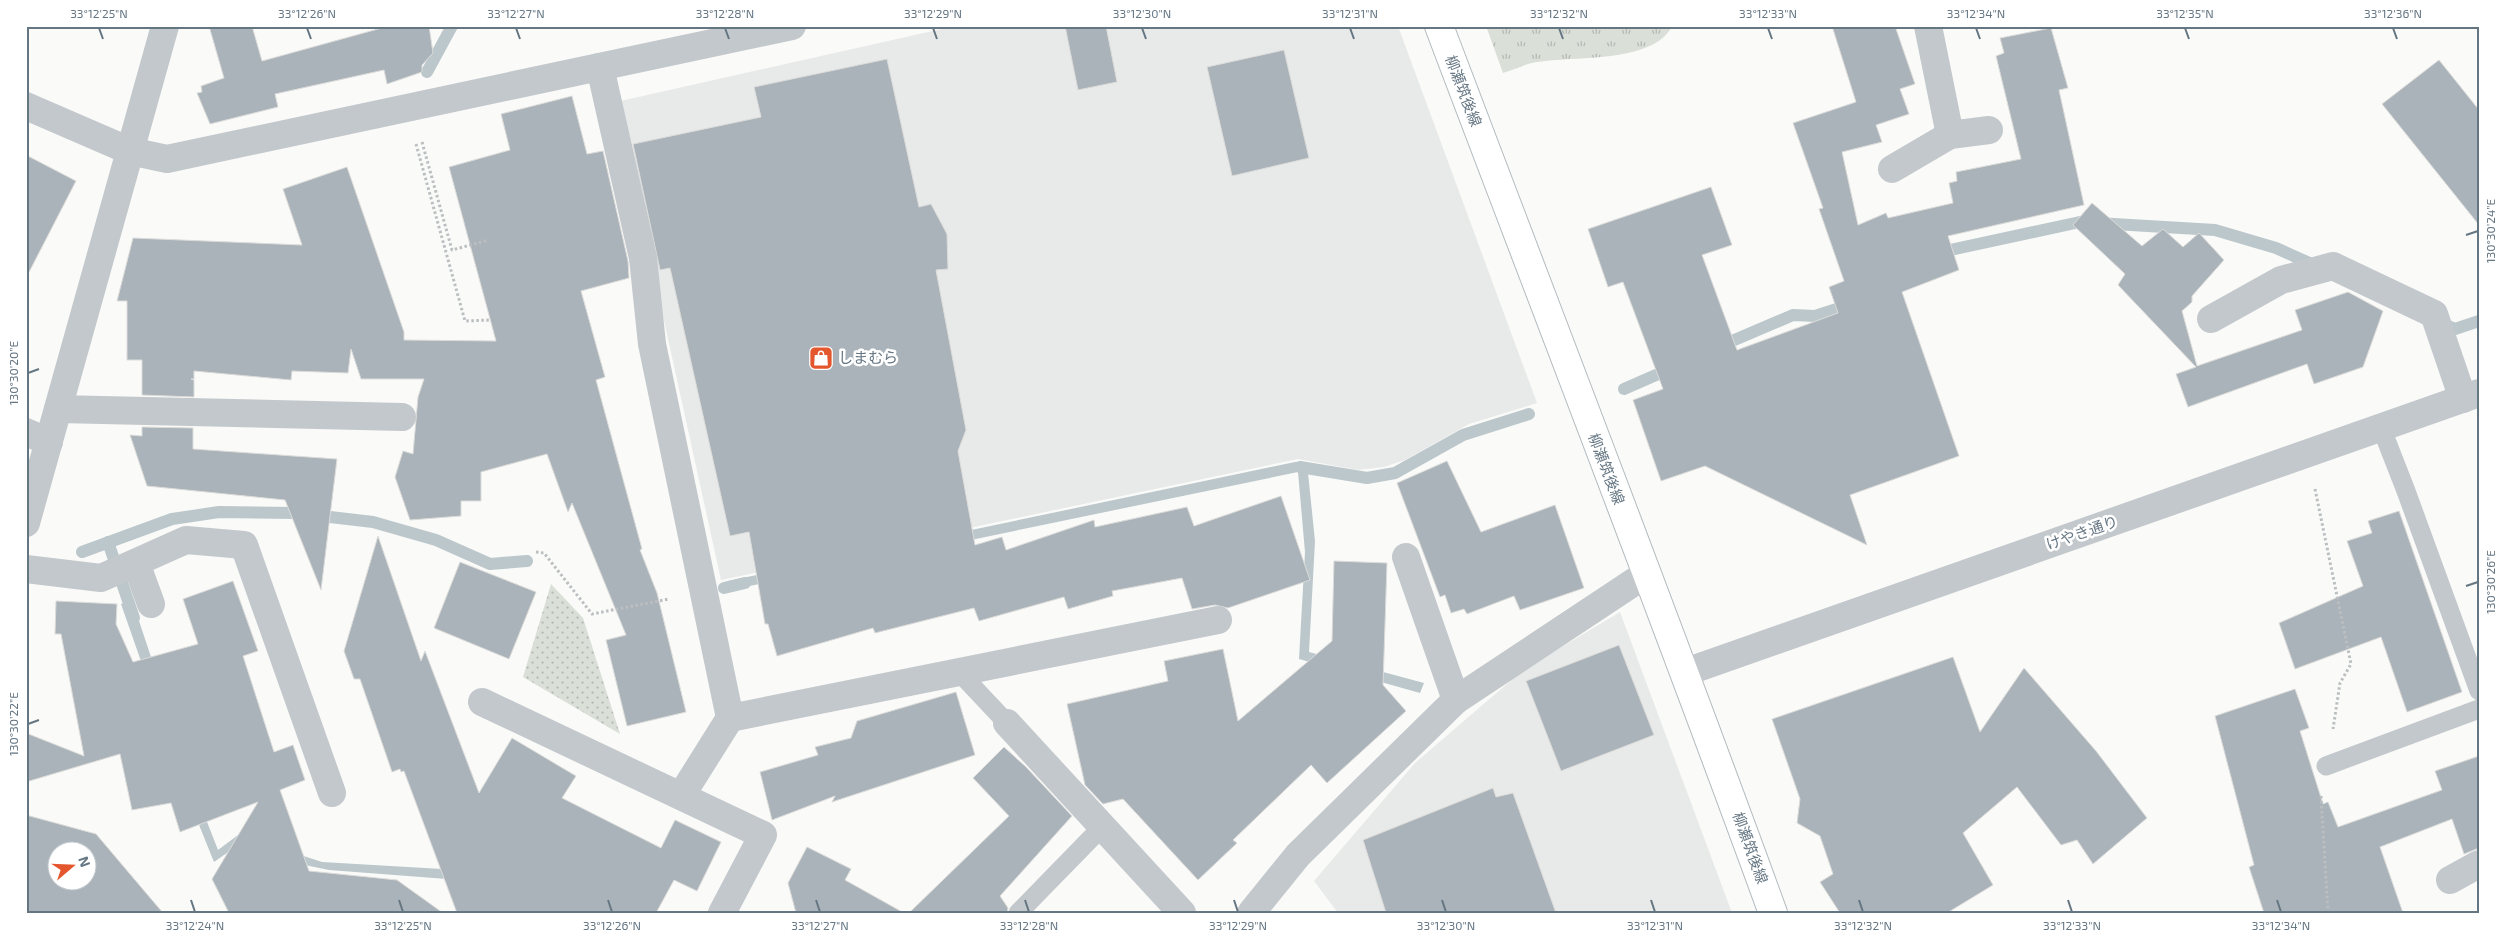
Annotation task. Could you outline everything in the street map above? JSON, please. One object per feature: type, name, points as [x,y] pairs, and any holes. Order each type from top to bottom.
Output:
[{"type":"main road","name":"柳瀬筑後線","points":[[1439,26],[1646,574],[1686,672],[1773,913]]},
{"type":"street","points":[[26,523],[38,437],[58,409],[165,26]]},
{"type":"street","points":[[26,106],[130,151],[167,159],[792,26]]},
{"type":"street","points":[[1928,26],[1950,135]]},
{"type":"street","points":[[600,66],[644,258],[652,344],[730,718],[681,796]]},
{"type":"street","points":[[1892,168],[1950,135],[1989,130]]},
{"type":"street","points":[[2211,319],[2281,280],[2333,266],[2434,314],[2471,396]]},
{"type":"street","name":"けやき通り","points":[[1686,672],[2471,396]]},
{"type":"street","points":[[58,409],[402,417]]},
{"type":"street","points":[[26,568],[101,578],[186,540],[244,545],[332,793]]},
{"type":"street","points":[[1406,557],[1456,700]]},
{"type":"street","points":[[136,563],[151,604]]},
{"type":"street","points":[[1251,913],[1298,855],[1456,700],[1646,574]]},
{"type":"street","points":[[730,718],[1218,620]]},
{"type":"street","points":[[482,702],[763,835],[722,913]]},
{"type":"street","points":[[1007,723],[1182,913]]},
{"type":"street","points":[[2450,880],[2479,864]]},
{"type":"lane","points":[[2381,427],[2479,690]]},
{"type":"lane","points":[[960,672],[1007,723]]},
{"type":"lane","points":[[2326,766],[2479,710]]},
{"type":"lane","points":[[1018,913],[1102,827]]},
{"type":"path","points":[[420,135],[452,250],[489,240]]},
{"type":"path","points":[[414,136],[465,321],[490,320]]},
{"type":"path","points":[[2307,453],[2351,664],[2340,682],[2320,801],[2328,913]]},
{"type":"path","points":[[536,552],[544,553],[592,614],[704,593]]},
{"type":"shaded area","points":[[955,26],[1398,26],[1537,403],[1469,424],[1405,460],[1384,467],[1358,470],[1298,459],[721,580],[616,102]]},
{"type":"shaded area","points":[[1295,462],[1305,462],[1308,473],[1315,541],[1309,652],[1424,683],[1420,693],[1299,659],[1305,552],[1298,472],[730,590],[728,581]]},
{"type":"shaded area","points":[[132,600],[200,804],[218,850],[242,832],[282,849],[322,862],[442,869],[447,879],[329,870],[300,864],[244,841],[214,862],[193,810],[121,604]]},
{"type":"shaded area","points":[[1620,612],[1732,913],[1338,913],[1314,881],[1415,763],[1522,671]]},
{"type":"green space","points":[[1486,26],[1672,26],[1662,38],[1647,47],[1629,53],[1532,63],[1503,73]]},
{"type":"green space","points":[[551,584],[583,618],[620,734],[523,677]]},
{"type":"building","points":[[209,26],[252,26],[262,61],[389,26],[429,26],[433,53],[422,65],[422,72],[387,84],[384,70],[275,94],[278,107],[210,124],[197,93],[202,92],[201,86],[224,78]]},
{"type":"building","points":[[1065,26],[1106,26],[1117,82],[1078,90]]},
{"type":"building","points":[[1832,26],[1895,26],[1915,84],[1900,89],[1909,114],[1876,125],[1882,142],[1842,152],[1858,225],[1886,213],[1888,218],[1953,203],[1949,183],[1957,181],[1956,172],[2021,159],[1996,56],[2004,53],[2000,38],[2051,28],[2068,88],[2059,90],[2084,205],[1948,236],[1959,270],[1902,292],[1959,456],[1850,495],[1867,545],[1705,466],[1661,481],[1633,400],[1663,389],[1623,282],[1608,287],[1588,229],[1711,187],[1732,245],[1702,255],[1737,350],[1838,313],[1829,287],[1844,281],[1819,209],[1823,208],[1793,123],[1856,102]]},
{"type":"building","points":[[1284,50],[1309,158],[1232,176],[1207,67]]},
{"type":"building","name":"しまむら","points":[[887,59],[919,207],[931,204],[947,234],[948,269],[936,270],[966,430],[958,451],[975,545],[1002,537],[1006,550],[1094,520],[1095,527],[1187,507],[1194,526],[1281,496],[1310,580],[1228,608],[1215,605],[1192,609],[1182,578],[1112,591],[1113,596],[1068,609],[1064,597],[979,621],[974,608],[875,633],[873,628],[777,656],[768,624],[765,624],[749,532],[730,536],[670,268],[660,270],[633,144],[761,117],[754,87]]},
{"type":"building","points":[[2439,60],[2479,110],[2479,225],[2382,104]]},
{"type":"building","points":[[572,96],[587,154],[603,151],[628,261],[629,278],[581,291],[605,377],[596,380],[642,549],[640,550],[657,593],[686,712],[627,726],[606,640],[626,635],[572,503],[568,512],[547,454],[481,472],[481,501],[461,501],[461,516],[410,520],[395,477],[403,451],[413,454],[418,397],[424,379],[361,379],[351,349],[348,373],[292,371],[291,380],[194,371],[194,379],[191,379],[194,380],[194,397],[142,395],[142,360],[127,360],[127,301],[117,301],[133,238],[302,245],[283,189],[347,167],[404,332],[404,340],[496,341],[449,167],[510,150],[501,114]]},
{"type":"building","points":[[26,155],[76,181],[26,278]]},
{"type":"building","points":[[2092,203],[2142,246],[2163,229],[2183,247],[2199,233],[2224,260],[2192,296],[2192,302],[2182,311],[2197,366],[2302,330],[2295,310],[2348,292],[2383,311],[2363,367],[2314,384],[2307,364],[2188,407],[2176,374],[2196,367],[2118,285],[2125,274],[2073,225]]},
{"type":"building","points":[[142,427],[193,428],[193,449],[337,459],[321,590],[285,500],[147,486],[130,435],[142,436]]},
{"type":"building","points":[[1447,461],[1481,532],[1555,505],[1584,588],[1520,610],[1514,596],[1467,614],[1464,609],[1451,613],[1445,595],[1440,597],[1397,483]]},
{"type":"building","points":[[2399,511],[2462,692],[2407,712],[2381,637],[2295,669],[2279,623],[2363,586],[2347,541],[2372,533],[2368,521]]},
{"type":"building","points":[[378,536],[421,661],[425,651],[479,793],[512,738],[576,776],[562,798],[661,848],[675,820],[721,842],[697,891],[674,880],[656,913],[457,913],[404,771],[401,772],[400,769],[392,772],[360,679],[354,679],[344,651]]},
{"type":"building","points":[[1334,561],[1387,563],[1383,685],[1406,711],[1327,783],[1311,765],[1233,840],[1237,843],[1198,880],[1123,799],[1103,804],[1085,785],[1067,704],[1168,681],[1164,661],[1223,649],[1238,721],[1332,641]]},
{"type":"building","points":[[460,562],[536,592],[509,659],[434,628]]},
{"type":"building","points":[[233,581],[258,651],[243,656],[274,752],[293,745],[305,780],[280,790],[309,871],[397,880],[443,913],[229,913],[212,879],[258,802],[180,832],[171,803],[132,810],[120,754],[26,782],[26,733],[84,756],[61,634],[55,634],[56,601],[117,604],[116,624],[133,662],[198,644],[183,599]]},
{"type":"building","points":[[1619,645],[1654,735],[1561,771],[1526,681]]},
{"type":"building","points":[[1953,657],[1980,732],[2024,668],[2096,751],[2147,818],[2093,864],[2077,840],[2061,845],[2017,787],[1963,833],[1993,885],[1947,913],[1840,913],[1820,882],[1833,874],[1820,836],[1797,823],[1800,799],[1772,719]]},
{"type":"building","points":[[2295,689],[2309,728],[2300,731],[2323,804],[2328,802],[2338,827],[2442,790],[2435,771],[2479,756],[2479,848],[2464,854],[2452,819],[2380,847],[2403,913],[2264,913],[2249,867],[2254,865],[2215,716]]},
{"type":"building","points":[[956,692],[975,755],[832,802],[835,796],[772,820],[760,772],[818,755],[815,747],[851,738],[857,721]]},
{"type":"building","points":[[1004,747],[1026,767],[1072,816],[1000,896],[1008,908],[1007,913],[909,913],[1009,816],[973,778]]},
{"type":"building","points":[[1493,788],[1496,797],[1513,793],[1556,913],[1386,913],[1363,840]]},
{"type":"building","points":[[26,815],[96,834],[163,913],[26,913]]},
{"type":"building","points":[[807,847],[851,869],[845,880],[904,913],[796,913],[788,883]]},
{"type":"waterway","points":[[427,72],[452,26]]},
{"type":"waterway","points":[[1936,253],[2080,222],[2215,230],[2276,248],[2316,266]]},
{"type":"waterway","points":[[1718,347],[1793,315],[1815,316],[1852,304]]},
{"type":"waterway","points":[[2439,322],[2455,329],[2479,321]]},
{"type":"waterway","points":[[1624,389],[1672,368]]},
{"type":"waterway","points":[[1300,467],[1367,478],[1395,473],[1463,435],[1529,414]]},
{"type":"waterway","points":[[82,552],[172,519],[219,512],[296,513],[373,522],[436,540],[490,564],[527,561]]},
{"type":"waterway","points":[[108,542],[134,618]]},
{"type":"waterway","points":[[724,588],[745,583]]},
{"type":"place","name":"しまむら","points":[[821,358]]}]
